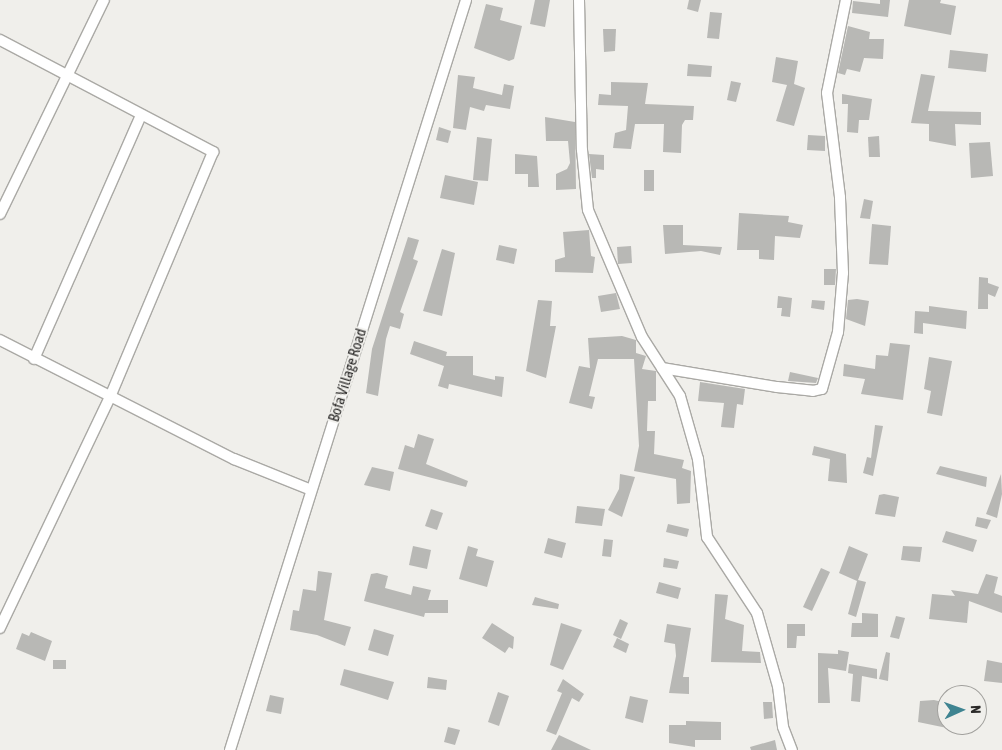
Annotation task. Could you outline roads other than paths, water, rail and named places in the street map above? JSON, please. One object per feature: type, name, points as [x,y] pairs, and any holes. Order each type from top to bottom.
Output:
[{"type":"street","points":[[0,214],[104,0]]},
{"type":"street","name":"Bofa Village Road","points":[[230,750],[466,0]]},
{"type":"street","points":[[579,0],[582,150],[588,210],[627,308],[680,396],[689,422],[698,459],[707,537],[757,613],[778,686],[783,728],[792,750]]},
{"type":"street","points":[[662,368],[777,388],[813,391],[822,388],[838,332],[843,280],[840,197],[827,93],[846,0]]},
{"type":"street","points":[[0,40],[213,152],[110,397],[0,628]]},
{"type":"street","points":[[34,359],[141,114]]},
{"type":"street","points":[[0,340],[34,359],[234,459],[311,490]]}]
